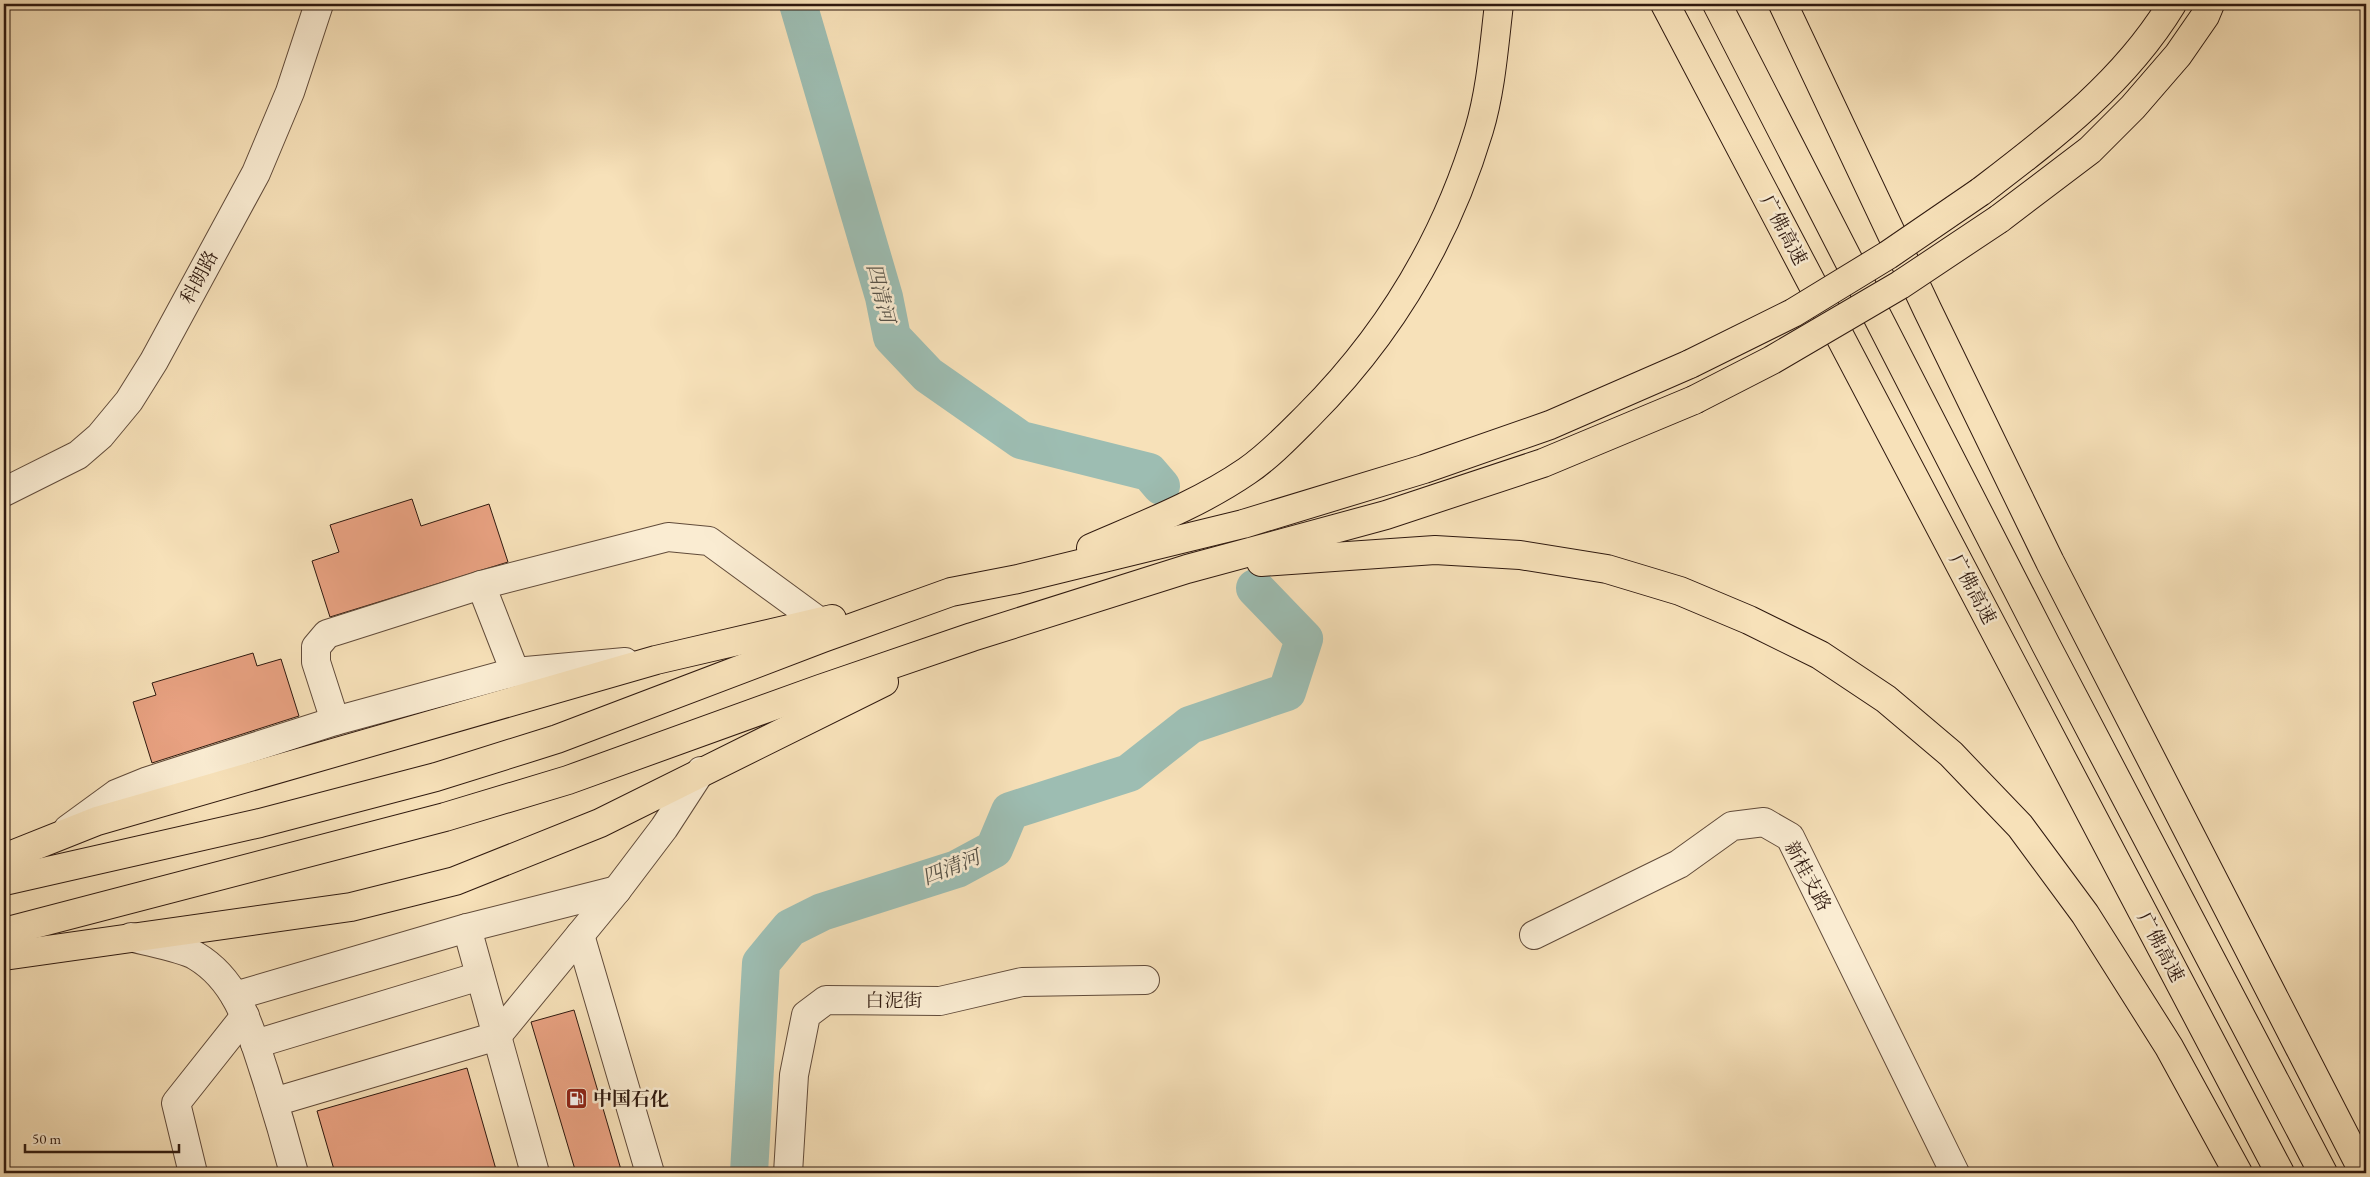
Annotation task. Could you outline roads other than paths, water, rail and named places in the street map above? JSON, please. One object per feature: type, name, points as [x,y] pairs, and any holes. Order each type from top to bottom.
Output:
[{"type":"highway","points":[[1018,579],[1195,503],[1248,471],[1333,392],[1370,348],[1406,294],[1438,238],[1457,193],[1479,129],[1492,66],[1499,4]]},
{"type":"highway","name":"广佛高速","points":[[1665,4],[2280,1173]]},
{"type":"highway","name":"广佛高速","points":[[1717,4],[2046,645],[2323,1173]]},
{"type":"highway","points":[[1784,4],[1928,311],[2050,562],[2364,1173]]},
{"type":"highway","points":[[4,858],[97,821],[656,660],[951,592],[1018,579],[1243,524],[1424,469],[1550,425],[1690,364],[1793,313],[1888,255],[1980,192],[2052,137],[2090,104],[2123,70],[2158,26],[2172,4]]},
{"type":"highway","points":[[4,932],[445,817],[568,780],[972,637],[1187,569],[1386,515],[1543,464],[1694,400],[1772,360],[1874,300],[1998,219],[2090,150],[2134,107],[2178,55],[2205,16],[2210,4]]},
{"type":"highway","points":[[1187,569],[1351,554],[1435,550],[1520,555],[1607,568],[1680,591],[1749,620],[1820,655],[1886,699],[1951,754],[2020,826],[2085,914],[2169,1047],[2238,1173]]},
{"type":"highway","points":[[4,880],[260,823],[436,777],[556,739],[823,638],[951,592]]},
{"type":"highway","points":[[4,956],[351,907],[455,880],[600,823],[701,771],[838,706],[972,637]]},
{"type":"street","name":"科朗路","points":[[4,492],[78,455],[100,436],[129,401],[154,361],[256,173],[290,92],[319,4]]},
{"type":"street","points":[[335,721],[316,662],[316,647],[319,641],[328,634],[481,585],[668,537],[708,541],[820,622]]},
{"type":"street","points":[[481,585],[515,672]]},
{"type":"street","points":[[56,837],[116,794],[148,781],[335,721],[515,672],[656,660]]},
{"type":"street","points":[[274,1102],[496,1036],[617,890],[664,828],[701,771]]},
{"type":"street","name":"新桂支路","points":[[1534,934],[1679,864],[1732,826],[1764,822],[1790,837],[1955,1173]]},
{"type":"street","points":[[193,1173],[176,1103],[240,1006],[467,928],[617,890]]},
{"type":"street","points":[[467,928],[535,1173]]},
{"type":"street","points":[[580,935],[650,1173]]},
{"type":"street","points":[[131,937],[194,955],[210,966],[240,1006],[274,1102],[294,1173]]},
{"type":"street","points":[[255,1044],[480,976]]},
{"type":"street","name":"白泥街","points":[[788,1173],[794,1075],[806,1015],[826,1000],[940,1001],[1022,982],[1144,980]]},
{"type":"waterway","name":"四清河","points":[[798,4],[884,297],[892,337],[928,375],[1021,440],[1149,472],[1161,486]]},
{"type":"waterway","name":"四清河","points":[[749,1173],[761,963],[790,928],[822,912],[957,869],[994,849],[1010,811],[1129,773],[1190,725],[1287,692],[1304,639],[1255,588]]},
{"type":"place","name":"中国石化","points":[[577,1098]]}]
